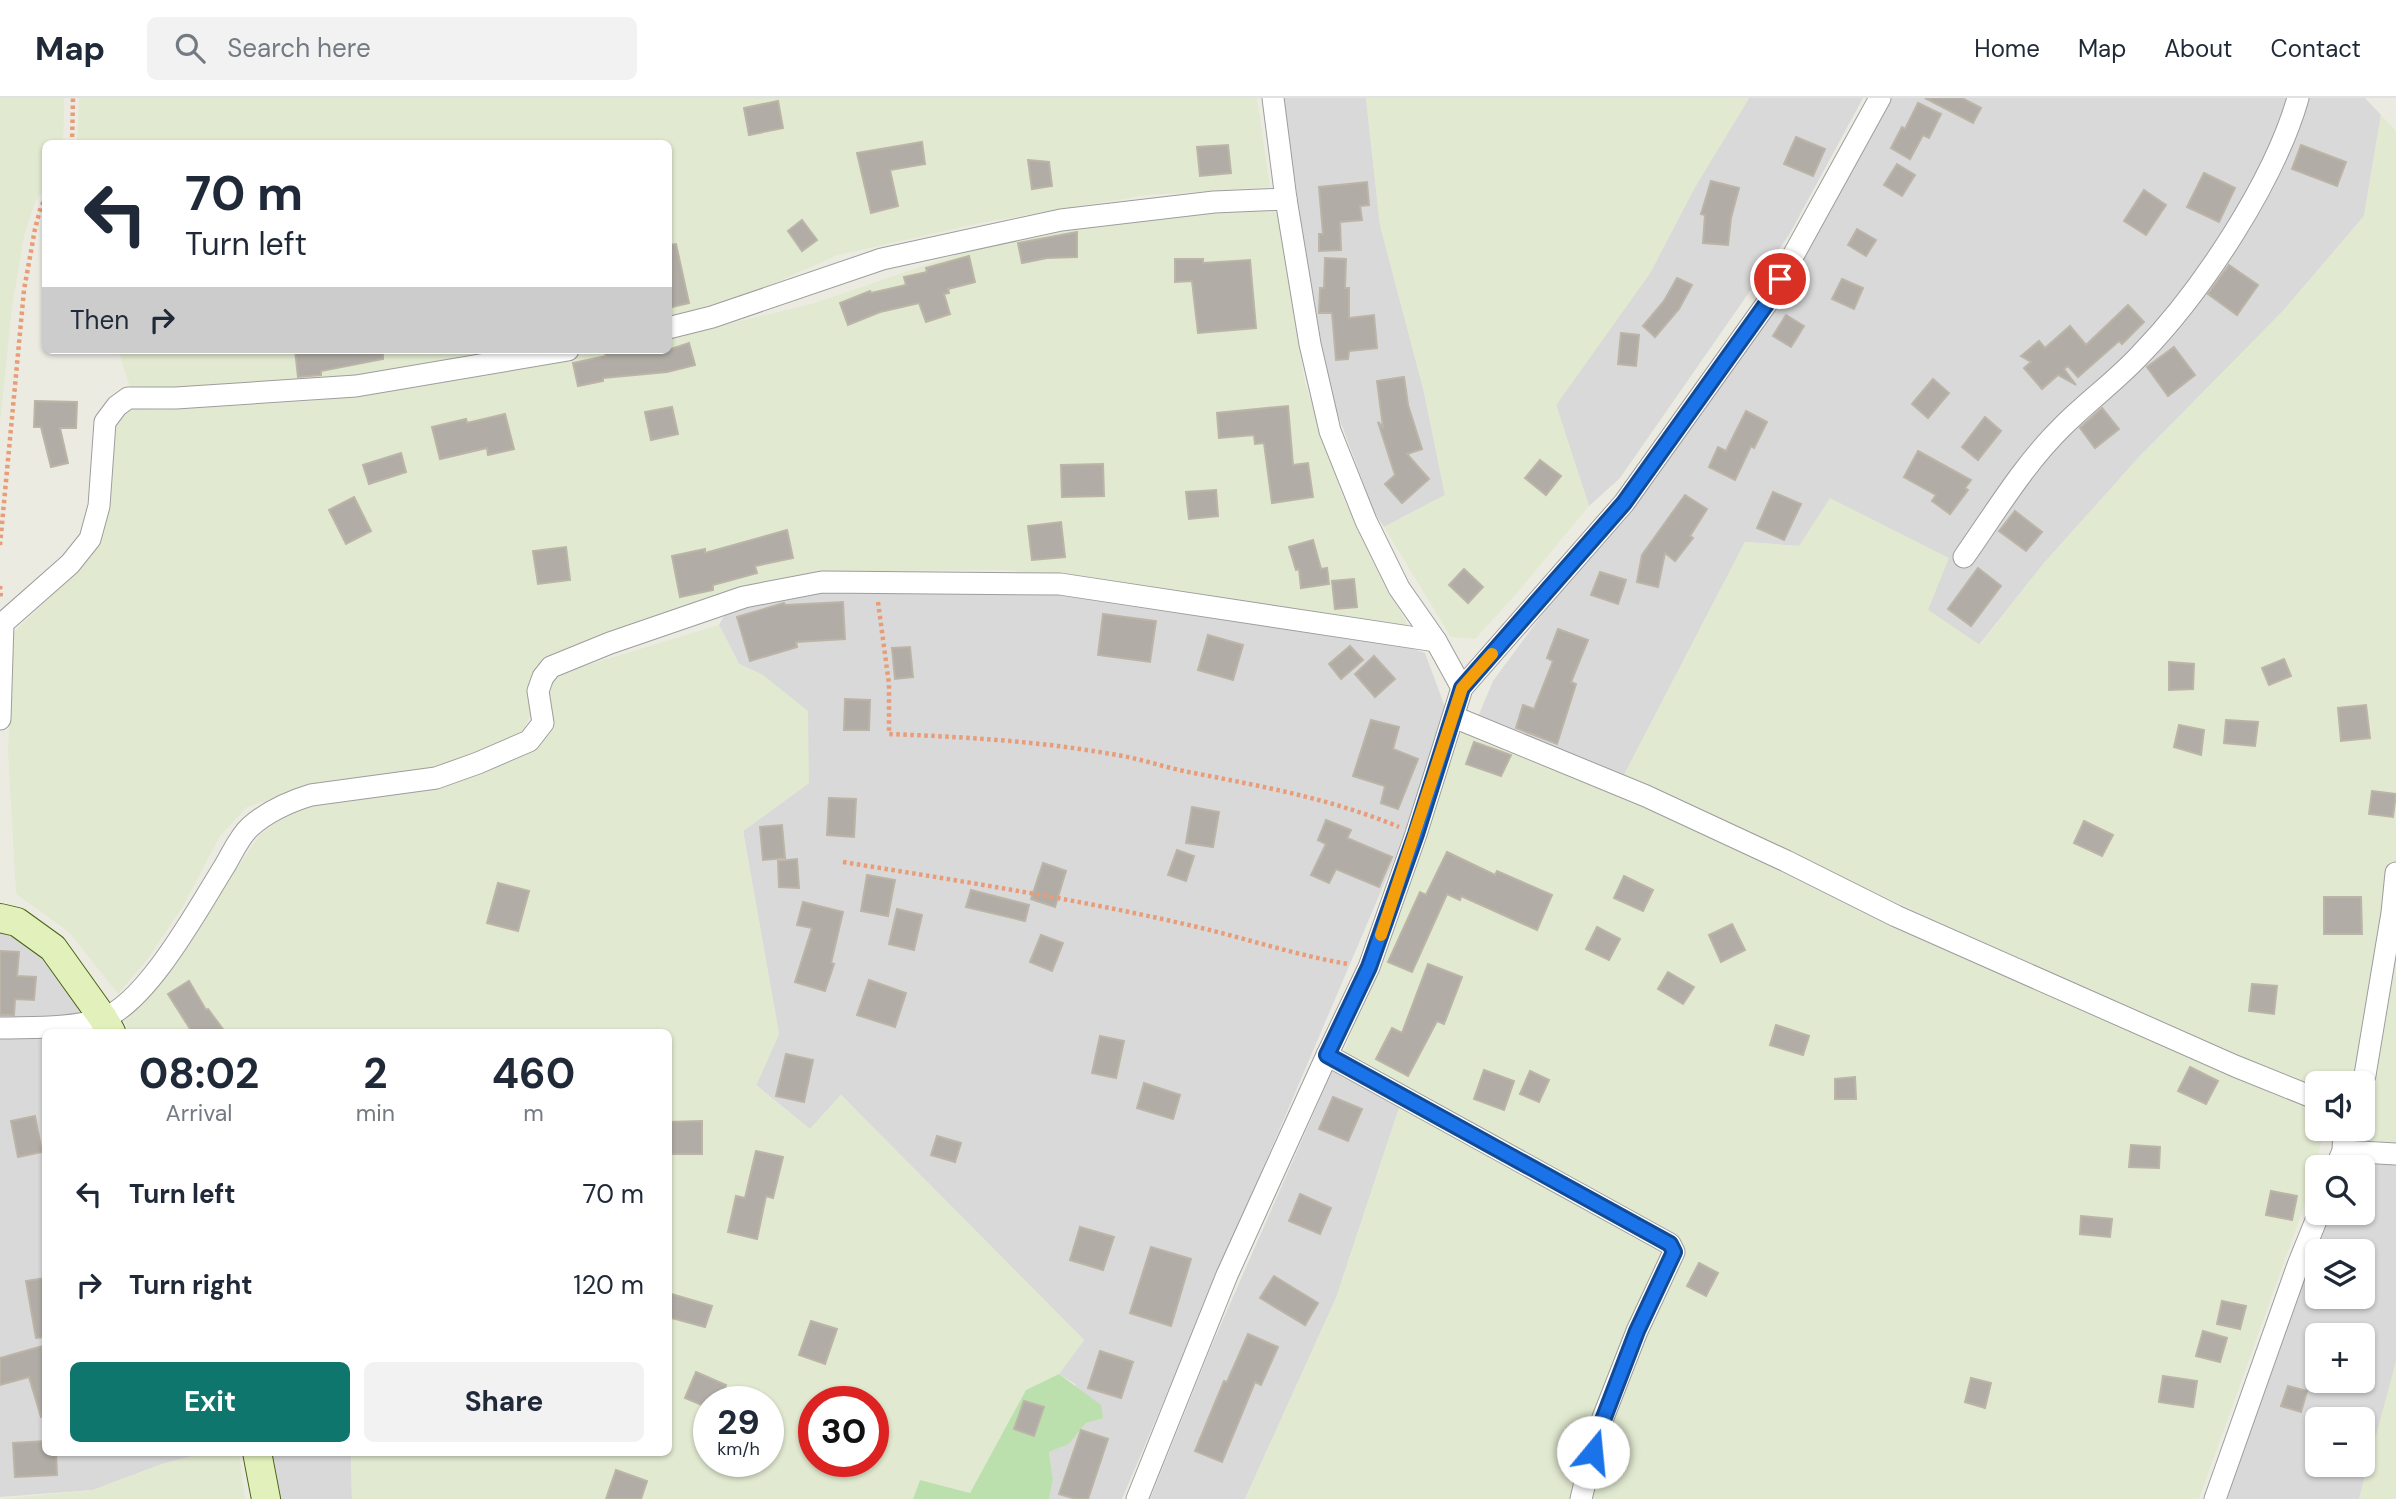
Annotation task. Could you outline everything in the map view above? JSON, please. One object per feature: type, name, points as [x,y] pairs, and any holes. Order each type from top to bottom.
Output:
[{"type":"street","points":[[1273,98],[1286,199],[1310,344],[1330,431],[1366,522],[1399,588],[1436,641],[1462,688]]},
{"type":"street","points":[[1137,1499],[1227,1275],[1369,967],[1416,834],[1462,688],[1624,503],[1767,303],[1880,98]]},
{"type":"street","points":[[1964,557],[2024,472],[2062,426],[2142,354],[2182,308],[2228,242],[2268,173],[2298,98]]},
{"type":"street","points":[[672,327],[712,317],[882,259],[1061,220],[1214,202],[1286,199]]},
{"type":"street","points":[[0,719],[3,623],[70,564],[90,539],[99,506],[105,422],[117,406],[128,398],[176,398],[356,386],[544,354]]},
{"type":"street","points":[[0,1028],[107,1025],[150,978],[175,943],[247,829],[268,812],[311,795],[436,778],[529,741],[543,723],[538,691],[542,677],[551,667],[610,643],[744,597],[822,582],[1060,584],[1436,641]]},
{"type":"street","points":[[1454,717],[1646,796],[1922,928],[2235,1066],[2305,1093]]},
{"type":"street","points":[[2366,1071],[2392,913],[2396,873]]},
{"type":"street","points":[[0,918],[17,922],[53,948],[107,1025]]},
{"type":"street","points":[[1327,1055],[1670,1244],[1674,1252],[1637,1331],[1598,1433],[1581,1499]]},
{"type":"street","points":[[2375,1156],[2396,1154]]},
{"type":"street","points":[[2216,1499],[2314,1225]]},
{"type":"street","points":[[258,1456],[265,1499]]},
{"type":"path","points":[[72,140],[73,98]]},
{"type":"path","points":[[0,545],[24,290],[42,205]]},
{"type":"path","points":[[878,582],[890,734],[1032,743],[1114,754],[1353,808],[1416,834]]},
{"type":"path","points":[[843,862],[1048,895],[1193,926],[1314,958],[1369,967]]},
{"type":"shaded area","points":[[1283,98],[1366,98],[1380,225],[1424,392],[1445,495],[1384,527],[1374,512],[1331,396],[1304,243]]},
{"type":"shaded area","points":[[1749,98],[1863,98],[1789,235],[1620,478],[1589,506],[1556,405],[1650,273],[1695,187]]},
{"type":"shaded area","points":[[1887,98],[2365,98],[2381,115],[2364,216],[2283,311],[2140,456],[2044,563],[1979,645],[1928,610],[1799,546],[1745,542],[1624,775],[1477,719],[1493,681],[1544,612],[1703,411],[1799,268]]},
{"type":"shaded area","points":[[831,592],[1054,593],[1385,640],[1425,653],[1445,707],[1423,782],[1396,856],[1122,1499],[1049,1499],[1053,1480],[1049,1452],[1069,1444],[1086,1423],[1075,1384],[1059,1374],[1084,1340],[841,1095],[810,1129],[756,1085],[779,1034],[743,831],[809,783],[763,675],[739,664],[719,625],[726,612],[767,600]]},
{"type":"shaded area","points":[[0,930],[25,939],[52,970],[89,1029],[42,1029],[42,1456],[193,1456],[162,1464],[93,1490],[0,1497]]},
{"type":"shaded area","points":[[1334,1067],[1400,1105],[1336,1298],[1245,1499],[1150,1499],[1211,1347]]},
{"type":"shaded area","points":[[2375,1161],[2396,1164],[2396,1362],[2375,1440],[2375,1407],[2305,1407],[2305,1477],[2365,1477],[2359,1499],[2223,1499],[2305,1278],[2305,1309],[2375,1309],[2375,1239],[2319,1239],[2325,1225],[2375,1225]]},
{"type":"shaded area","points":[[271,1456],[351,1456],[352,1499],[278,1499]]},
{"type":"green space","points":[[0,98],[64,98],[63,140],[42,140],[42,192],[35,202],[24,236],[12,307],[0,422]]},
{"type":"green space","points":[[79,98],[1257,98],[1270,187],[1147,195],[985,222],[838,255],[709,312],[672,319],[672,140],[77,140]]},
{"type":"green space","points":[[1366,98],[1749,98],[1695,187],[1650,273],[1556,405],[1589,506],[1475,639],[1451,637],[1384,527],[1445,495],[1424,392],[1380,225]]},
{"type":"green space","points":[[2381,115],[2396,131],[2396,1144],[2375,1141],[2375,1071],[2305,1071],[2305,1083],[2165,1028],[1624,775],[1745,542],[1799,546],[1830,498],[1949,558],[1928,610],[1980,645],[2044,563],[2140,456],[2283,311],[2364,216]]},
{"type":"green space","points":[[1273,209],[1278,216],[1305,383],[1343,498],[1409,628],[1143,587],[1006,570],[877,571],[752,586],[599,638],[537,665],[530,690],[532,712],[524,729],[507,745],[427,770],[321,782],[247,807],[220,836],[183,906],[147,960],[118,994],[69,932],[16,894],[8,751],[14,632],[76,572],[101,524],[111,485],[115,422],[125,408],[164,410],[311,401],[413,388],[589,354],[672,354],[672,337],[815,303],[987,244],[1132,218]]},
{"type":"green space","points":[[119,354],[502,354],[391,374],[168,391],[130,387]]},
{"type":"green space","points":[[719,625],[739,664],[763,675],[808,711],[809,783],[743,831],[779,1034],[756,1086],[810,1129],[841,1095],[1084,1340],[1059,1374],[1026,1390],[970,1493],[920,1480],[913,1499],[352,1499],[351,1456],[672,1456],[672,1318],[705,1327],[711,1306],[672,1295],[672,1029],[128,1029],[124,1021],[202,918],[260,835],[293,810],[522,755],[546,689],[558,674]],"holes":[[[811,1321],[837,1330],[824,1364],[799,1355]]]},
{"type":"green space","points":[[1463,726],[2305,1102],[2305,1141],[2321,1141],[2318,1155],[2305,1155],[2305,1204],[2199,1499],[1585,1499],[1652,1310],[1684,1250],[1630,1215],[1343,1055]]},
{"type":"green space","points":[[1400,1105],[1663,1250],[1571,1499],[1245,1499],[1336,1298]]},
{"type":"green space","points":[[2396,1362],[2396,1499],[2359,1499],[2365,1477],[2375,1477],[2375,1440]]},
{"type":"green space","points":[[1059,1374],[1101,1405],[1103,1418],[1086,1423],[1069,1444],[1049,1452],[1053,1480],[1049,1499],[913,1499],[920,1480],[970,1493],[1026,1390]],"holes":[[[1024,1401],[1044,1408],[1034,1436],[1014,1429]]]},
{"type":"green space","points":[[193,1456],[240,1456],[245,1499],[0,1499],[93,1490],[162,1464]]},
{"type":"building","points":[[1925,98],[1962,98],[1981,108],[1973,123]]},
{"type":"building","points":[[778,101],[783,128],[749,135],[744,108]]},
{"type":"building","points":[[1918,103],[1941,114],[1929,138],[1923,135],[1910,159],[1891,148],[1902,127],[1905,129]]},
{"type":"building","points":[[1796,137],[1825,149],[1813,176],[1784,164]]},
{"type":"building","points":[[922,142],[925,164],[890,170],[898,206],[871,213],[857,153]]},
{"type":"building","points":[[1228,145],[1231,173],[1200,176],[1197,147]]},
{"type":"building","points":[[2301,145],[2346,162],[2337,186],[2292,169]]},
{"type":"building","points":[[1028,160],[1049,162],[1052,186],[1032,189]]},
{"type":"building","points":[[1897,164],[1915,175],[1902,196],[1884,185]]},
{"type":"building","points":[[2204,173],[2235,188],[2219,222],[2187,207]]},
{"type":"building","points":[[1711,181],[1739,188],[1731,218],[1728,245],[1703,243],[1705,215],[1701,214]]},
{"type":"building","points":[[1367,182],[1369,205],[1360,206],[1362,220],[1340,222],[1341,250],[1319,251],[1319,234],[1323,234],[1319,187]]},
{"type":"building","points":[[2144,190],[2166,205],[2146,235],[2124,221]]},
{"type":"building","points":[[802,220],[817,240],[802,251],[788,231]]},
{"type":"building","points":[[1857,229],[1876,240],[1866,256],[1848,245]]},
{"type":"building","points":[[1077,232],[1077,257],[1047,258],[1022,263],[1018,243]]},
{"type":"building","points":[[672,244],[676,244],[689,303],[672,307]]},
{"type":"building","points":[[969,256],[975,282],[948,289],[949,293],[944,294],[950,314],[926,322],[919,303],[880,312],[848,325],[840,303],[870,291],[871,293],[906,285],[904,277],[927,272],[926,268]]},
{"type":"building","points":[[1325,258],[1346,259],[1345,288],[1349,288],[1349,318],[1374,315],[1377,348],[1349,351],[1348,359],[1336,360],[1332,313],[1319,313],[1320,288],[1324,288]]},
{"type":"building","points":[[1175,259],[1203,259],[1203,263],[1250,260],[1256,328],[1198,333],[1192,281],[1175,282]]},
{"type":"building","points":[[2229,265],[2258,285],[2237,315],[2208,294]]},
{"type":"building","points":[[1677,278],[1692,285],[1679,309],[1655,337],[1643,326],[1664,301]]},
{"type":"building","points":[[1842,279],[1863,288],[1854,309],[1832,299]]},
{"type":"building","points":[[2128,305],[2144,322],[2122,344],[2119,341],[2078,377],[2068,366],[2064,369],[2076,385],[2058,375],[2042,389],[2024,368],[2031,362],[2021,356],[2039,341],[2045,348],[2070,326],[2086,345]]},
{"type":"building","points":[[1786,315],[1804,326],[1791,347],[1773,336]]},
{"type":"building","points":[[1621,333],[1639,335],[1636,366],[1618,364]]},
{"type":"building","points":[[689,343],[695,365],[667,372],[603,378],[603,381],[578,386],[573,363],[606,356],[605,354],[672,354],[672,349]]},
{"type":"building","points":[[2174,347],[2195,375],[2168,396],[2147,367]]},
{"type":"building","points":[[295,354],[383,354],[383,359],[321,371],[321,375],[298,377]]},
{"type":"building","points":[[1404,377],[1408,405],[1422,449],[1407,454],[1429,479],[1402,503],[1385,484],[1395,475],[1378,422],[1383,427],[1377,381]]},
{"type":"building","points":[[1933,379],[1949,393],[1928,418],[1912,404]]},
{"type":"building","points":[[35,401],[77,402],[76,428],[60,428],[68,463],[51,467],[41,427],[34,427]]},
{"type":"building","points":[[1288,406],[1293,465],[1308,463],[1313,497],[1272,503],[1264,443],[1255,444],[1254,435],[1219,438],[1217,413]]},
{"type":"building","points":[[672,407],[678,434],[651,440],[645,412]]},
{"type":"building","points":[[2102,408],[2119,429],[2095,448],[2080,428]]},
{"type":"building","points":[[1746,411],[1767,422],[1754,448],[1751,446],[1735,480],[1709,467],[1718,447],[1726,451]]},
{"type":"building","points":[[505,414],[514,449],[488,455],[487,448],[440,459],[432,427],[466,419],[467,423]]},
{"type":"building","points":[[1985,417],[2001,431],[1978,460],[1962,447]]},
{"type":"building","points":[[1918,451],[1971,480],[1965,488],[1968,490],[1950,514],[1932,501],[1936,495],[1904,477]]},
{"type":"building","points":[[401,453],[406,472],[369,484],[363,465]]},
{"type":"building","points":[[1540,460],[1561,476],[1546,495],[1525,478]]},
{"type":"building","points":[[1103,464],[1104,496],[1062,497],[1061,465]]},
{"type":"building","points":[[1216,490],[1218,516],[1189,519],[1186,492]]},
{"type":"building","points":[[1773,492],[1801,504],[1784,540],[1757,528]]},
{"type":"building","points":[[1685,495],[1707,509],[1690,536],[1693,538],[1675,561],[1665,553],[1658,587],[1637,582],[1642,555]]},
{"type":"building","points":[[354,497],[371,531],[346,544],[329,510]]},
{"type":"building","points":[[2015,511],[2042,532],[2026,551],[1999,531]]},
{"type":"building","points":[[1061,522],[1065,557],[1032,560],[1028,526]]},
{"type":"building","points":[[787,530],[793,558],[755,566],[757,573],[713,585],[713,590],[680,597],[672,556],[705,549],[705,553]]},
{"type":"building","points":[[1313,540],[1321,569],[1327,568],[1329,584],[1301,588],[1299,569],[1296,570],[1289,547]]},
{"type":"building","points":[[566,547],[570,580],[538,584],[533,551]]},
{"type":"building","points":[[1978,568],[2001,586],[1971,626],[1948,609]]},
{"type":"building","points":[[1464,569],[1483,587],[1468,603],[1449,585]]},
{"type":"building","points":[[1600,572],[1626,580],[1618,604],[1591,595]]},
{"type":"building","points":[[1354,579],[1357,607],[1335,609],[1332,581]]},
{"type":"building","points":[[843,602],[845,639],[796,642],[797,647],[750,661],[737,617],[784,603]]},
{"type":"building","points":[[1103,614],[1156,621],[1150,662],[1098,655]]},
{"type":"building","points":[[1558,629],[1588,640],[1571,682],[1576,684],[1557,744],[1516,728],[1523,705],[1534,709],[1553,661],[1547,658]]},
{"type":"building","points":[[1208,635],[1243,645],[1233,680],[1198,670]]},
{"type":"building","points":[[1350,646],[1363,660],[1341,679],[1329,664]]},
{"type":"building","points":[[910,647],[913,677],[895,679],[892,648]]},
{"type":"building","points":[[1374,656],[1395,679],[1375,697],[1355,674]]},
{"type":"building","points":[[2284,659],[2291,676],[2269,685],[2262,668]]},
{"type":"building","points":[[2169,662],[2194,664],[2193,689],[2169,690]]},
{"type":"building","points":[[845,699],[870,700],[869,730],[844,730]]},
{"type":"building","points":[[2366,705],[2370,738],[2341,741],[2338,708]]},
{"type":"building","points":[[1371,720],[1399,727],[1393,749],[1418,759],[1398,809],[1381,803],[1385,786],[1353,776]]},
{"type":"building","points":[[2226,720],[2258,722],[2255,746],[2224,743]]},
{"type":"building","points":[[2179,725],[2204,730],[2201,755],[2174,747]]},
{"type":"building","points":[[1474,742],[1511,755],[1501,776],[1466,764]]},
{"type":"building","points":[[2372,791],[2396,794],[2393,817],[2369,814]]},
{"type":"building","points":[[829,798],[856,799],[854,837],[827,835]]},
{"type":"building","points":[[1192,807],[1219,812],[1213,847],[1186,843]]},
{"type":"building","points":[[1326,820],[1351,830],[1347,838],[1392,857],[1379,887],[1336,869],[1329,883],[1311,875],[1326,844],[1318,840]]},
{"type":"building","points":[[2084,821],[2113,835],[2102,856],[2074,843]]},
{"type":"building","points":[[782,825],[785,858],[763,860],[760,827]]},
{"type":"building","points":[[1177,850],[1194,856],[1186,881],[1168,875]]},
{"type":"building","points":[[1447,852],[1495,875],[1497,871],[1552,895],[1537,930],[1461,896],[1460,900],[1447,894],[1412,972],[1388,962],[1420,892],[1426,895]]},
{"type":"building","points":[[797,859],[799,888],[779,887],[778,861]]},
{"type":"building","points":[[1043,863],[1066,871],[1055,907],[1031,899]]},
{"type":"building","points":[[867,875],[895,880],[888,916],[861,911]]},
{"type":"building","points":[[1624,876],[1653,890],[1643,911],[1614,898]]},
{"type":"building","points":[[498,883],[529,891],[518,931],[487,923]]},
{"type":"building","points":[[971,890],[1029,905],[1025,921],[966,907]]},
{"type":"building","points":[[2324,897],[2361,897],[2362,934],[2324,934]]},
{"type":"building","points":[[803,902],[843,912],[831,963],[834,964],[825,991],[795,982],[812,928],[797,925]]},
{"type":"building","points":[[897,909],[922,915],[914,950],[889,944]]},
{"type":"building","points":[[1732,924],[1745,950],[1721,962],[1709,935]]},
{"type":"building","points":[[1597,927],[1620,939],[1609,960],[1586,949]]},
{"type":"building","points":[[1041,935],[1063,943],[1052,971],[1030,962]]},
{"type":"building","points":[[0,951],[19,952],[17,976],[36,977],[34,1000],[15,999],[14,1015],[0,1015]]},
{"type":"building","points":[[1428,964],[1462,977],[1444,1024],[1437,1021],[1408,1076],[1376,1059],[1392,1028],[1402,1033]]},
{"type":"building","points":[[1668,972],[1694,987],[1683,1004],[1658,989]]},
{"type":"building","points":[[869,980],[906,993],[895,1027],[857,1015]]},
{"type":"building","points":[[189,981],[206,1010],[208,1009],[223,1029],[190,1029],[168,994]]},
{"type":"building","points":[[2252,984],[2277,986],[2274,1014],[2249,1011]]},
{"type":"building","points":[[1776,1025],[1809,1036],[1803,1055],[1770,1045]]},
{"type":"building","points":[[1100,1036],[1124,1041],[1116,1078],[1092,1073]]},
{"type":"building","points":[[786,1054],[813,1060],[804,1102],[776,1096]]},
{"type":"building","points":[[2190,1067],[2218,1081],[2206,1104],[2178,1091]]},
{"type":"building","points":[[1484,1070],[1514,1081],[1504,1110],[1474,1099]]},
{"type":"building","points":[[1530,1071],[1549,1080],[1539,1102],[1520,1094]]},
{"type":"building","points":[[1855,1077],[1856,1099],[1835,1099],[1835,1079]]},
{"type":"building","points":[[1144,1083],[1180,1095],[1173,1119],[1137,1108]]},
{"type":"building","points":[[1333,1097],[1362,1109],[1348,1141],[1319,1129]]},
{"type":"building","points":[[35,1116],[42,1152],[18,1157],[11,1121]]},
{"type":"building","points":[[702,1121],[702,1154],[672,1154],[672,1122]]},
{"type":"building","points":[[937,1136],[961,1143],[955,1162],[931,1155]]},
{"type":"building","points":[[2131,1145],[2160,1147],[2159,1168],[2129,1167]]},
{"type":"building","points":[[756,1151],[783,1157],[773,1198],[766,1196],[757,1239],[728,1232],[736,1196],[745,1198]]},
{"type":"building","points":[[2271,1191],[2297,1196],[2292,1220],[2266,1215]]},
{"type":"building","points":[[1300,1194],[1331,1208],[1320,1234],[1289,1221]]},
{"type":"building","points":[[2081,1216],[2112,1219],[2110,1237],[2080,1234]]},
{"type":"building","points":[[1080,1227],[1114,1237],[1103,1270],[1070,1260]]},
{"type":"building","points":[[1151,1247],[1191,1259],[1171,1326],[1130,1313]]},
{"type":"building","points":[[1699,1263],[1718,1273],[1706,1296],[1687,1286]]},
{"type":"building","points":[[1274,1276],[1318,1303],[1305,1325],[1260,1298]]},
{"type":"building","points":[[42,1279],[42,1337],[36,1338],[26,1281]]},
{"type":"building","points":[[672,1294],[712,1306],[705,1327],[672,1318]]},
{"type":"building","points":[[2222,1301],[2246,1306],[2240,1329],[2217,1324]]},
{"type":"building","points":[[811,1321],[837,1329],[825,1364],[799,1355]]},
{"type":"building","points":[[2203,1331],[2227,1338],[2220,1362],[2196,1356]]},
{"type":"building","points":[[1248,1334],[1278,1347],[1261,1385],[1255,1382],[1222,1462],[1195,1451],[1224,1381],[1227,1382]]},
{"type":"building","points":[[42,1346],[42,1417],[29,1377],[0,1385],[0,1358]]},
{"type":"building","points":[[1100,1351],[1133,1362],[1121,1398],[1088,1388]]},
{"type":"building","points":[[696,1372],[726,1385],[693,1386],[693,1401],[685,1398]]},
{"type":"building","points":[[2163,1376],[2197,1381],[2193,1407],[2159,1402]]},
{"type":"building","points":[[1971,1378],[1991,1383],[1985,1408],[1965,1402]]},
{"type":"building","points":[[2288,1386],[2305,1390],[2301,1412],[2281,1406]]},
{"type":"building","points":[[1024,1401],[1044,1407],[1034,1436],[1014,1429]]},
{"type":"building","points":[[1081,1430],[1108,1439],[1088,1499],[1059,1494]]},
{"type":"building","points":[[42,1441],[42,1456],[56,1456],[57,1475],[15,1477],[13,1443]]},
{"type":"building","points":[[616,1470],[647,1481],[641,1499],[606,1499]]},
{"type":"slow traffic","points":[[1381,935],[1462,688],[1492,654]]},
{"type":"route","points":[[1593,1452],[1637,1331],[1674,1252],[1670,1244],[1327,1055],[1369,967],[1416,834],[1462,688],[1624,503],[1767,303],[1780,279]]}]
